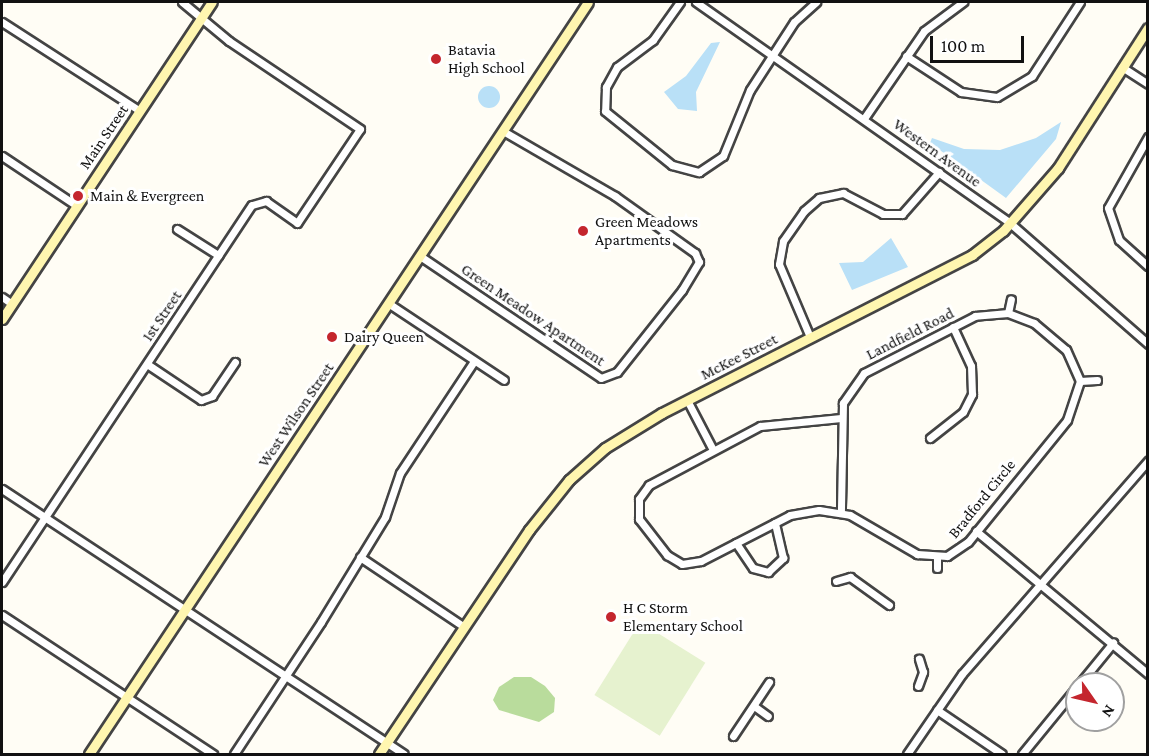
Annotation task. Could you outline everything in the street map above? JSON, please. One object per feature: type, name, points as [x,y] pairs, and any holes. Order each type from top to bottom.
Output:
[{"type":"main road","name":"Main Street","points":[[2,319],[212,2]]},
{"type":"main road","name":"West Wilson Street","points":[[89,754],[588,2]]},
{"type":"main road","name":"McKee Street","points":[[379,754],[464,627],[569,480],[605,448],[687,400],[972,255],[1010,223],[1058,168],[1148,28]]},
{"type":"street","points":[[182,2],[202,16]]},
{"type":"street","points":[[680,2],[653,40],[617,67],[606,87],[605,111],[680,170],[706,171],[723,156],[742,103],[774,53],[816,2]]},
{"type":"street","name":"Western Avenue","points":[[696,2],[865,117],[1010,223],[1148,344]]},
{"type":"street","points":[[865,117],[924,31],[963,2]]},
{"type":"street","points":[[906,56],[961,92],[998,97],[1032,76],[1080,2]]},
{"type":"street","name":"1st Street","points":[[2,582],[218,255],[257,200],[297,223],[360,129],[229,41],[202,16]]},
{"type":"street","points":[[2,22],[140,111]]},
{"type":"street","points":[[1122,67],[1148,84]]},
{"type":"street","name":"Green Meadow Apartment","points":[[420,256],[606,378],[617,372],[682,291],[699,262],[695,253],[615,195],[503,131]]},
{"type":"street","points":[[1148,137],[1113,191],[1110,225],[1119,240],[1148,266]]},
{"type":"street","points":[[2,156],[77,206]]},
{"type":"street","points":[[810,337],[779,258],[785,237],[804,211],[819,198],[843,194],[883,214],[903,214],[939,172]]},
{"type":"street","points":[[177,228],[218,255]]},
{"type":"street","points":[[2,297],[12,304]]},
{"type":"street","points":[[1008,313],[1011,299]]},
{"type":"street","points":[[388,303],[504,380]]},
{"type":"street","name":"Landfield Road","points":[[841,512],[841,418],[848,390],[864,373],[953,327],[986,314],[1008,313],[1034,322],[1066,350],[1080,382]]},
{"type":"street","points":[[930,438],[963,412],[972,394],[971,366],[953,327]]},
{"type":"street","points":[[234,754],[385,518],[400,473],[474,361]]},
{"type":"street","points":[[147,364],[201,400],[212,396],[235,362]]},
{"type":"street","points":[[1080,382],[1097,380]]},
{"type":"street","name":"Bradford Circle","points":[[938,557],[962,548],[1072,414],[1080,382]]},
{"type":"street","points":[[687,400],[713,450]]},
{"type":"street","points":[[841,418],[769,423],[713,450],[659,479],[639,499],[639,519],[670,557],[694,563],[775,523],[809,510],[841,512],[917,554],[938,557],[937,568]]},
{"type":"street","points":[[906,754],[937,710],[1042,581],[1148,461]]},
{"type":"street","points":[[2,489],[404,754]]},
{"type":"street","points":[[736,543],[753,568],[768,572],[783,558],[775,523]]},
{"type":"street","points":[[976,531],[1042,581],[1148,674]]},
{"type":"street","points":[[360,557],[464,627]]},
{"type":"street","points":[[836,581],[850,577],[889,605]]},
{"type":"street","points":[[2,615],[213,754]]},
{"type":"street","points":[[1022,754],[1113,643]]},
{"type":"street","points":[[918,686],[923,672],[919,659]]},
{"type":"street","points":[[733,736],[769,682]]},
{"type":"street","points":[[754,706],[768,716]]},
{"type":"street","points":[[937,710],[1002,754]]},
{"type":"green space","points":[[640,622],[705,663],[660,736],[594,695]]},
{"type":"green space","points":[[514,677],[531,677],[545,686],[555,698],[554,712],[539,722],[499,710],[493,700],[499,687]]},
{"type":"water","points":[[720,42],[696,92],[697,111],[678,109],[664,92],[686,76],[711,43]]},
{"type":"water","points":[[489,86],[497,89],[500,97],[497,105],[489,108],[481,105],[478,97],[481,89]]},
{"type":"water","points":[[1061,122],[1056,139],[1006,198],[930,143],[932,138],[964,149],[1000,150],[1036,138]]},
{"type":"water","points":[[891,238],[908,267],[852,290],[839,263],[863,262]]},
{"type":"place","name":"Batavia High School","points":[[436,59]]},
{"type":"place","name":"Main & Evergreen","points":[[78,196]]},
{"type":"place","name":"Green Meadows Apartments","points":[[583,231]]},
{"type":"place","name":"Dairy Queen","points":[[332,337]]},
{"type":"place","name":"H C Storm Elementary School","points":[[611,617]]}]
